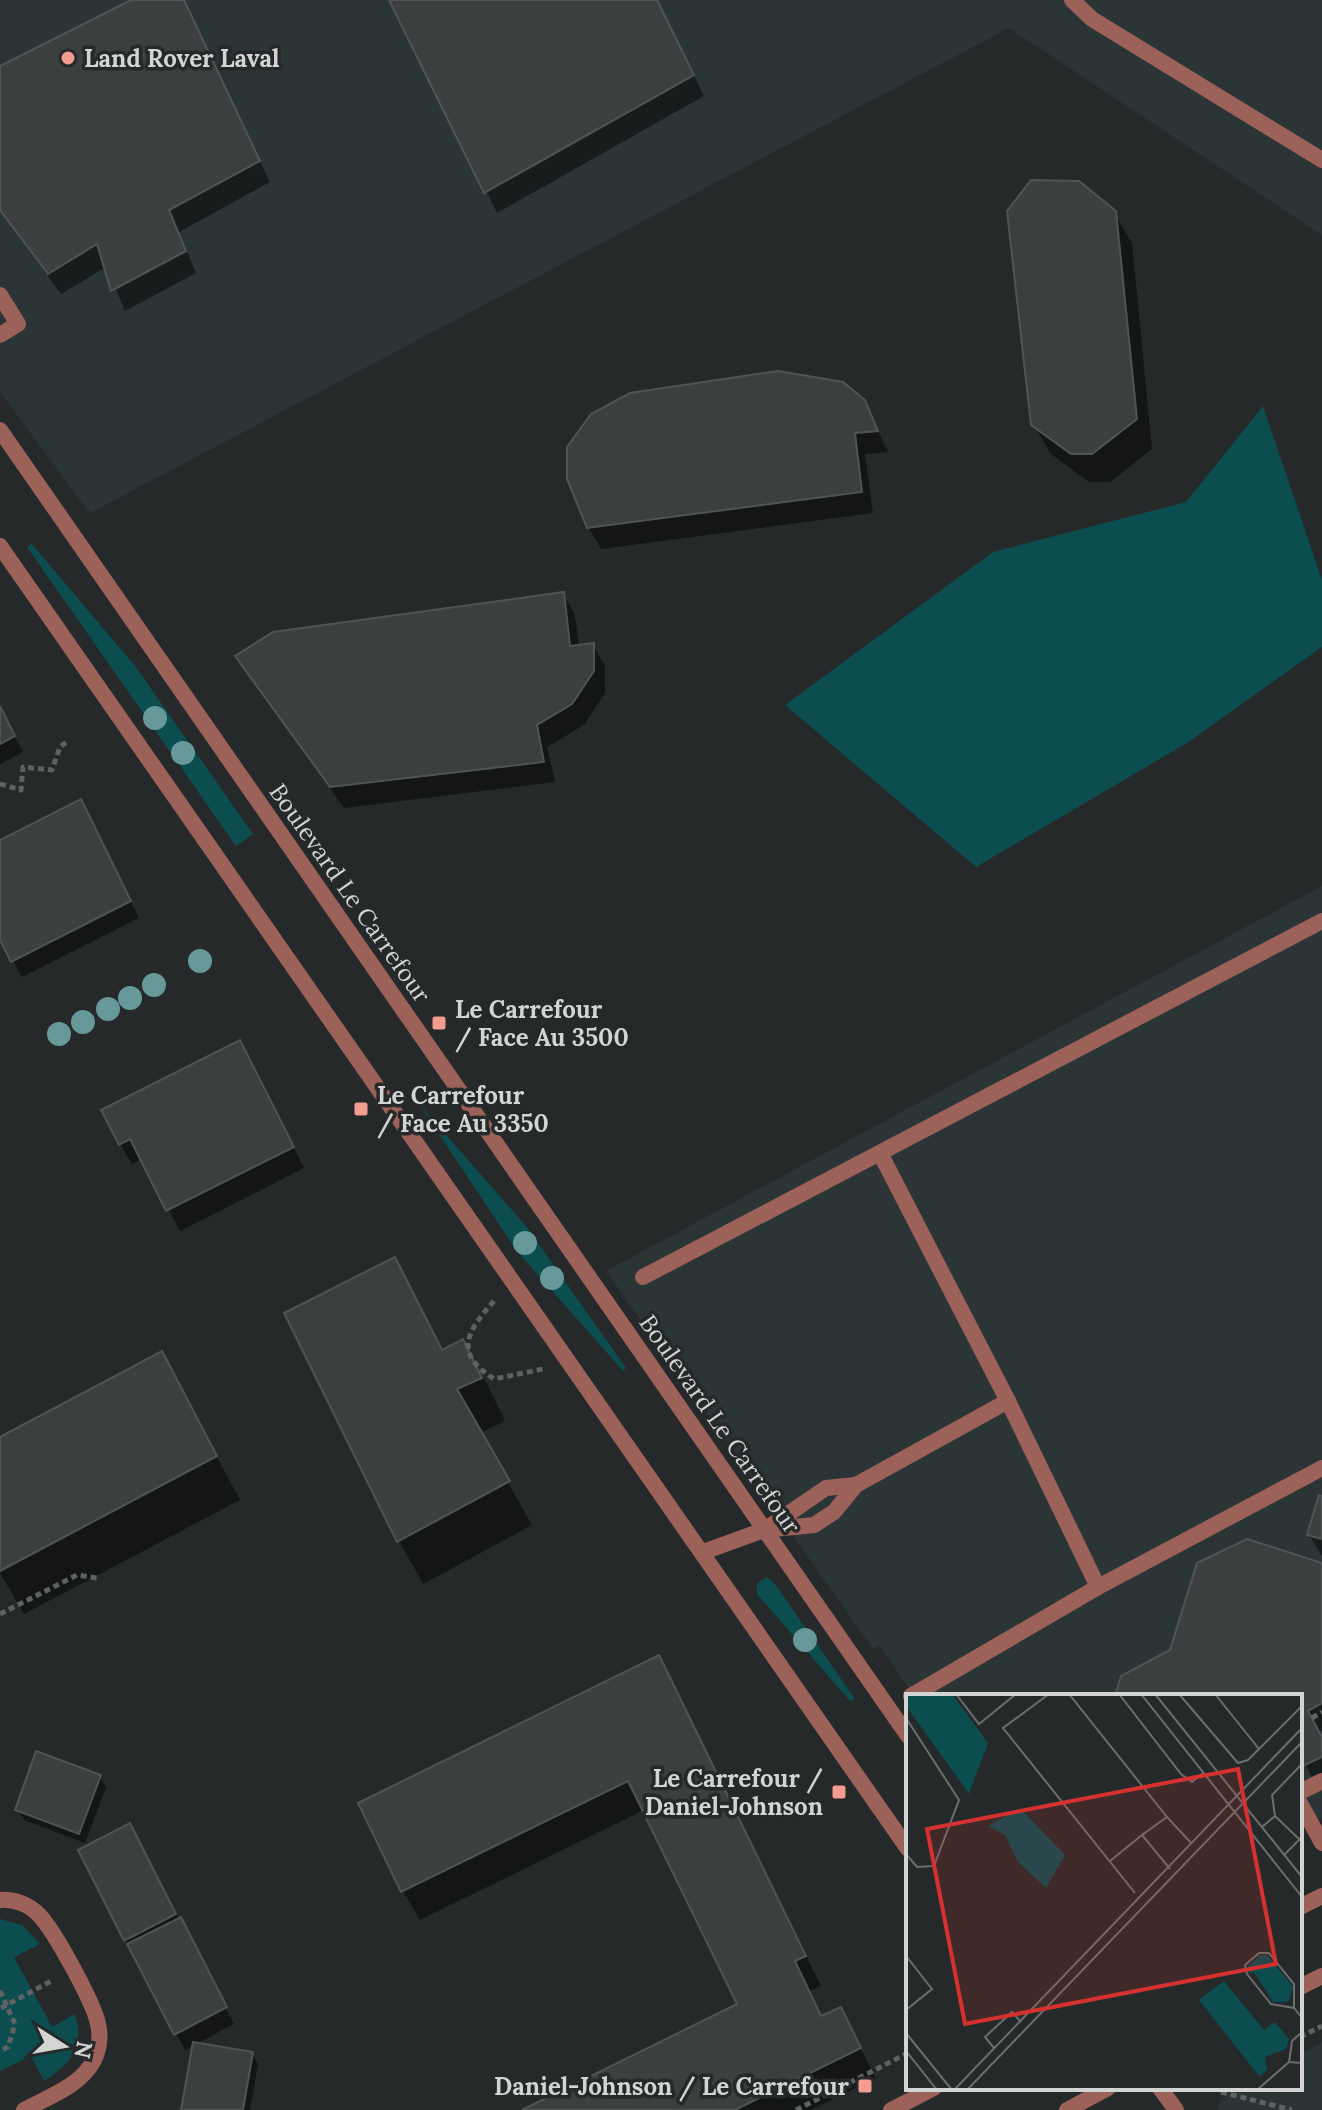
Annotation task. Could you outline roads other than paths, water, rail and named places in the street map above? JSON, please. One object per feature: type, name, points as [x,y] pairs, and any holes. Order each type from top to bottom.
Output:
[{"type":"street","points":[[1072,0],[1092,19],[1322,160]]},
{"type":"street","points":[[0,295],[18,324],[0,335]]},
{"type":"street","name":"Boulevard Le Carrefour","points":[[0,430],[906,1733]]},
{"type":"street","points":[[0,546],[906,1846]]},
{"type":"street","points":[[643,1277],[1322,921]]},
{"type":"street","points":[[880,1153],[1008,1401],[1098,1587]]},
{"type":"street","points":[[703,1552],[764,1530],[814,1525],[834,1512],[856,1485],[1008,1401]]},
{"type":"street","points":[[915,1694],[1098,1587],[1322,1468]]},
{"type":"street","points":[[764,1530],[826,1488],[856,1485]]},
{"type":"street","points":[[890,1711],[906,1700]]},
{"type":"street","points":[[1302,1791],[1322,1781]]},
{"type":"street","points":[[1302,1807],[1322,1843]]},
{"type":"street","points":[[1302,1906],[1322,1896]]},
{"type":"street","points":[[0,1900],[21,1903],[46,1924],[94,2012],[100,2036],[94,2060],[86,2071],[63,2090],[24,2110]]},
{"type":"street","points":[[1302,1986],[1322,1976]]},
{"type":"street","points":[[891,2110],[930,2090]]},
{"type":"street","points":[[1161,2090],[1176,2110]]},
{"type":"street","points":[[1067,2110],[1087,2099]]},
{"type":"place","name":"Land Rover Laval","points":[[68,58]]},
{"type":"place","name":"Le Carrefour / Face Au 3500","points":[[439,1023]]},
{"type":"place","name":"Le Carrefour / Face Au 3350","points":[[361,1109]]},
{"type":"place","name":"Le Carrefour / Daniel-Johnson","points":[[839,1792]]},
{"type":"place","name":"Daniel-Johnson / Le Carrefour","points":[[865,2086]]}]
